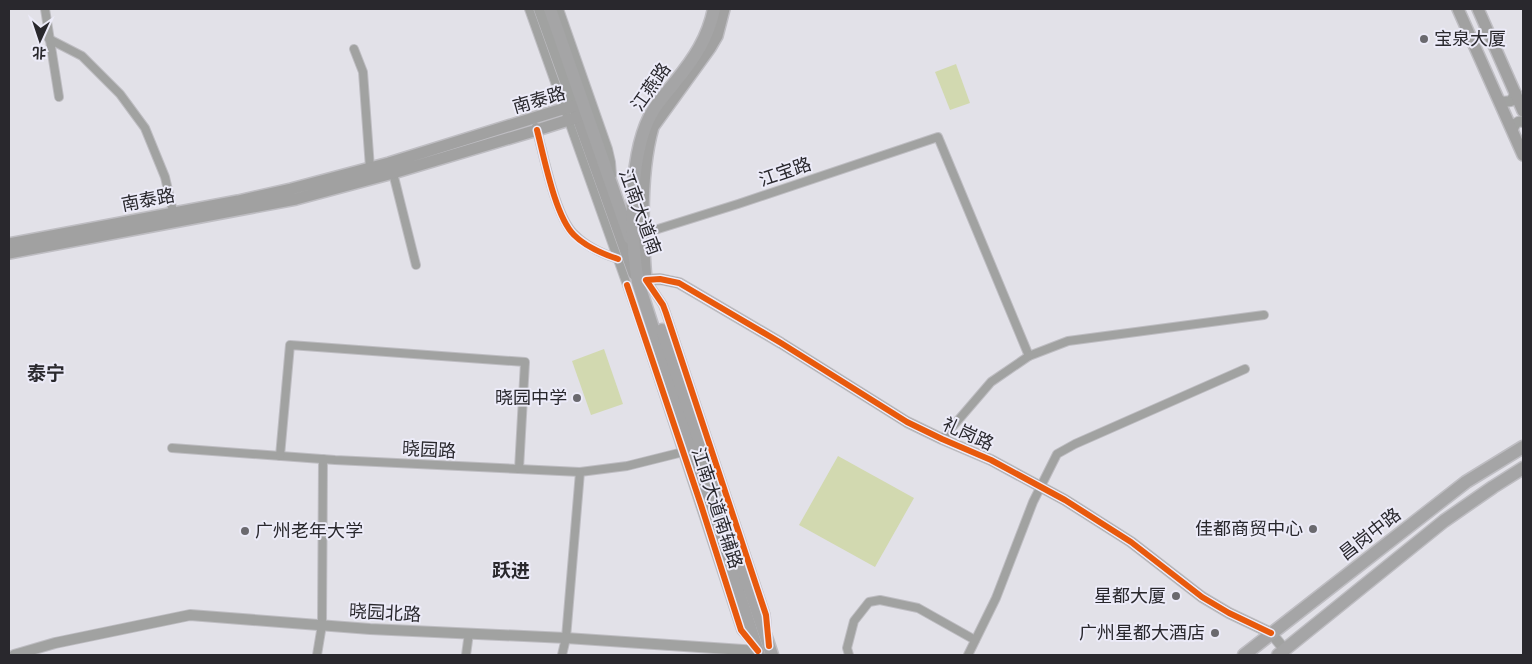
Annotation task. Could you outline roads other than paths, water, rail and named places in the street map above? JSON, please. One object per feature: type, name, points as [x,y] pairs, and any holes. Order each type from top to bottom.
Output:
[{"type":"main road","name":"江南大道南","points":[[550,9],[574,112],[678,391],[764,652]]},
{"type":"main road","name":"江燕路","points":[[637,283],[633,225],[635,180],[637,154],[645,125],[654,108],[687,67],[704,40],[714,9]]},
{"type":"main road","name":"江燕路","points":[[637,283],[646,164],[653,127],[710,48],[717,36],[724,9]]},
{"type":"main road","points":[[1458,9],[1523,155]]},
{"type":"main road","points":[[1478,9],[1523,110]]},
{"type":"main road","name":"江南大道南","points":[[574,112],[611,182],[634,248]]},
{"type":"main road","name":"南泰路","points":[[9,253],[174,218],[267,195],[370,168],[534,118],[574,112]]},
{"type":"main road","name":"南泰路","points":[[9,244],[296,199],[393,173],[537,130],[574,112]]},
{"type":"main road","points":[[611,182],[624,185],[635,180]]},
{"type":"main road","name":"昌岗中路","points":[[1244,655],[1466,482],[1523,447]]},
{"type":"main road","name":"昌岗中路","points":[[1281,652],[1444,521],[1523,468]]},
{"type":"main road","points":[[1306,606],[1303,615],[1307,622],[1318,622]]},
{"type":"street","points":[[45,9],[59,97]]},
{"type":"street","name":"江南大道南辅路","points":[[529,9],[574,112],[618,259],[637,283],[663,305],[678,391],[683,452],[714,500]]},
{"type":"street","name":"江南大道南","points":[[539,9],[574,112]]},
{"type":"street","points":[[559,9],[608,149],[612,171],[611,182]]},
{"type":"street","points":[[49,39],[82,56],[120,94],[145,128],[165,177],[174,218]]},
{"type":"street","points":[[354,49],[362,72],[370,168]]},
{"type":"street","points":[[1499,100],[1511,101],[1516,93]]},
{"type":"street","points":[[534,118],[556,203],[573,234],[593,248],[618,259]]},
{"type":"street","points":[[1513,129],[1516,122],[1523,122]]},
{"type":"street","name":"江宝路","points":[[642,234],[938,137],[1030,356]]},
{"type":"street","points":[[393,173],[416,265]]},
{"type":"street","name":"礼岗路","points":[[637,283],[669,281],[679,283],[782,343],[893,414],[1041,486],[1123,537],[1202,597],[1228,613],[1271,633],[1281,652]]},
{"type":"street","points":[[942,439],[991,382],[1030,356],[1068,341],[1264,315]]},
{"type":"street","points":[[280,456],[290,346],[525,362],[519,469]]},
{"type":"street","points":[[968,655],[996,598],[1041,486],[1057,454],[1245,369]]},
{"type":"street","name":"江南大道南辅路","points":[[678,391],[714,500],[741,630],[764,652]]},
{"type":"street","name":"晓园路","points":[[172,448],[323,459],[580,472],[627,466],[683,452]]},
{"type":"street","points":[[318,655],[322,625],[323,459]]},
{"type":"street","points":[[562,655],[566,638],[580,472]]},
{"type":"street","points":[[848,655],[847,648],[854,621],[869,602],[880,600],[918,608],[975,640]]},
{"type":"street","name":"晓园北路","points":[[14,655],[55,643],[190,616],[566,638],[764,652]]},
{"type":"street","points":[[466,655],[470,633]]},
{"type":"place","name":"宝泉大厦","points":[[1424,39]]},
{"type":"place","name":"晓园中学","points":[[577,398]]},
{"type":"place","name":"佳都商贸中心","points":[[1313,529]]},
{"type":"place","name":"广州老年大学","points":[[245,531]]},
{"type":"place","name":"星都大厦","points":[[1176,596]]},
{"type":"place","name":"广州星都大酒店","points":[[1215,633]]},
{"type":"district","name":"泰宁","points":[[46,373]]},
{"type":"district","name":"跃进","points":[[511,570]]}]
